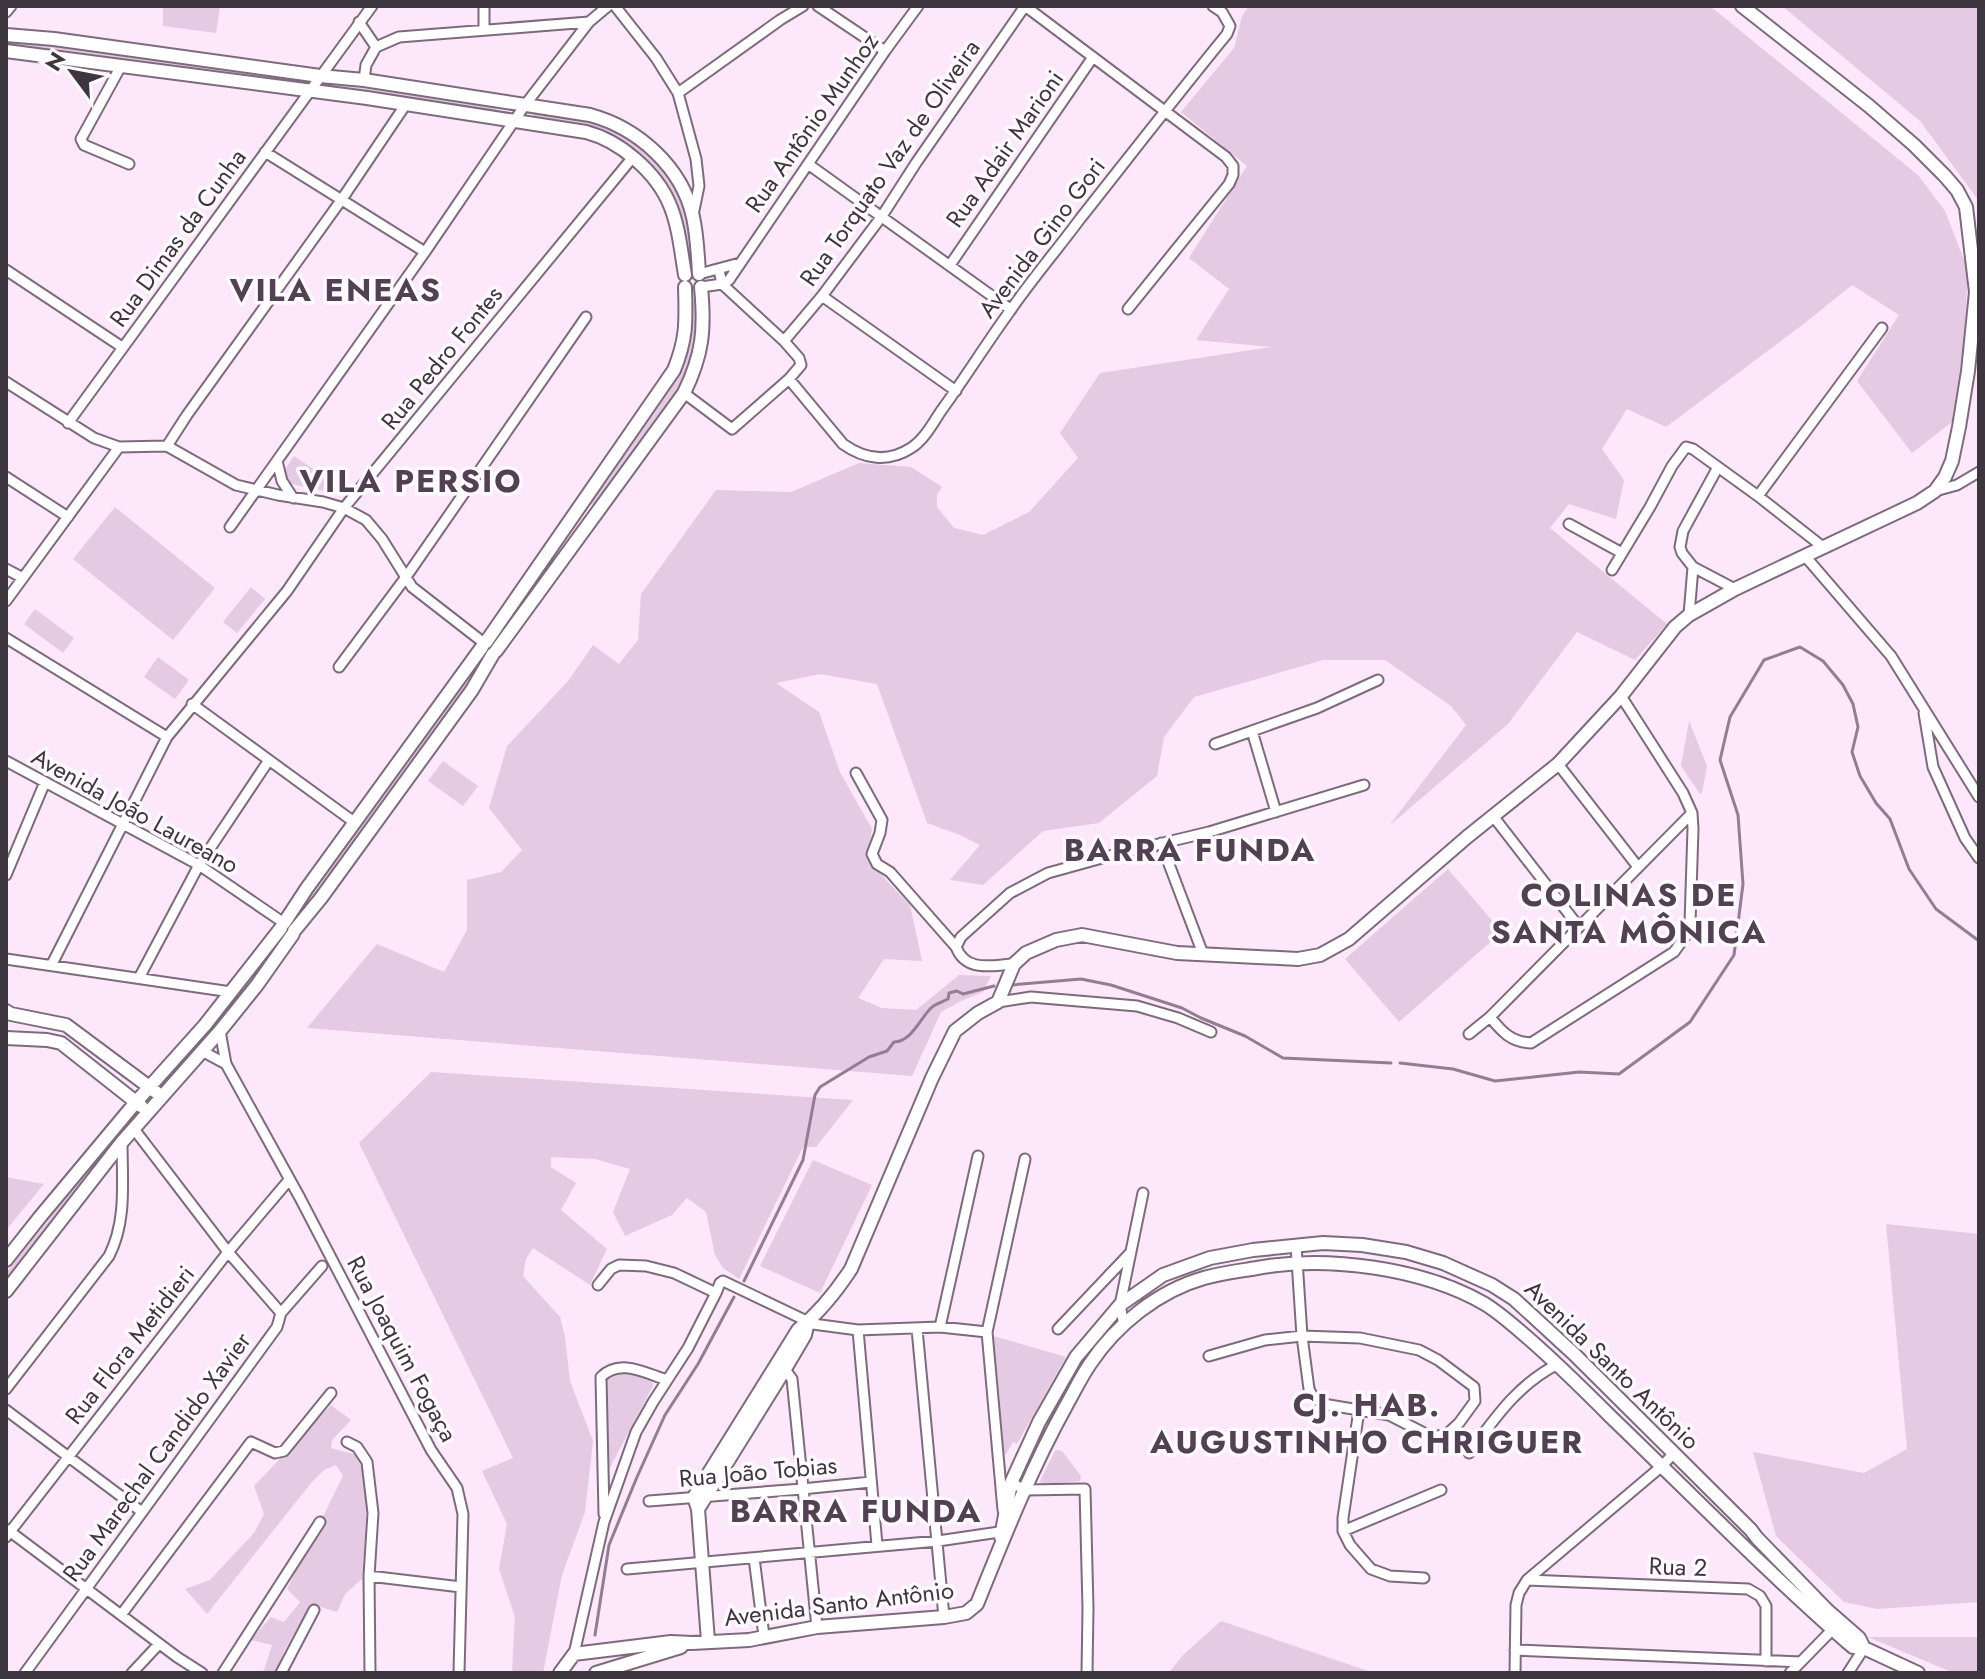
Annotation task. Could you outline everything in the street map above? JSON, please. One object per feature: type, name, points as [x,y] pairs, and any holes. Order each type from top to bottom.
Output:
[{"type":"main road","points":[[708,1641],[699,1500],[782,1366],[805,1335],[808,1322],[836,1292],[851,1269],[955,1031],[998,1002],[1014,964],[1026,953],[1056,940],[1082,935],[1177,953],[1298,959],[1320,955],[1349,939],[1558,764],[1621,696],[1675,627],[1689,615],[1735,589],[1917,503],[1935,491],[1945,477],[1952,461],[1959,427],[1976,292],[1966,207],[1957,190],[1914,145],[1742,6]]},
{"type":"main road","points":[[6,35],[364,80],[608,120],[644,142],[678,179],[693,215],[703,309],[700,354],[684,393],[594,514],[354,822],[257,985],[122,1142],[6,1291]]},
{"type":"main road","points":[[6,51],[367,98],[600,136],[615,143],[648,170],[671,204],[685,281],[686,330],[674,370],[488,647],[472,690],[321,898],[231,992],[6,1260]]},
{"type":"main road","points":[[685,281],[690,271],[700,280]]},
{"type":"main road","points":[[685,281],[694,291],[700,280]]},
{"type":"main road","points":[[581,505],[594,514]]},
{"type":"main road","points":[[6,1011],[66,1025],[162,1097]]},
{"type":"main road","points":[[6,1038],[61,1043],[148,1112]]},
{"type":"main road","points":[[93,1067],[104,1052]]},
{"type":"main road","name":"Avenida Santo Antônio","points":[[600,1671],[692,1643],[749,1640],[817,1627],[966,1613],[977,1604],[1000,1548],[1011,1483],[1039,1422],[1076,1357],[1120,1305],[1163,1275],[1210,1258],[1323,1243],[1406,1252],[1443,1263],[1492,1285],[1514,1299],[1574,1354],[1751,1530],[1820,1611],[1832,1630],[1853,1647],[1864,1648],[1916,1672]]},
{"type":"main road","points":[[1253,1250],[1257,1268]]},
{"type":"main road","name":"Avenida Santo Antônio","points":[[1004,1527],[1090,1364],[1117,1331],[1164,1295],[1200,1279],[1257,1268],[1326,1263],[1372,1268],[1411,1274],[1443,1284],[1503,1316],[1558,1364],[1721,1525],[1820,1611],[1859,1638],[1864,1648]]},
{"type":"main road","name":"Avenida Santo Antônio","points":[[574,1654],[671,1642],[692,1643]]},
{"type":"main road","points":[[560,1673],[574,1654]]},
{"type":"street","points":[[6,12],[11,6]]},
{"type":"street","name":"Rua Dimas da Cunha","points":[[68,423],[372,6]]},
{"type":"street","points":[[484,6],[484,30]]},
{"type":"street","points":[[230,527],[425,252],[513,121],[589,22],[608,6]]},
{"type":"street","points":[[615,6],[656,58],[678,93],[696,159],[699,186],[693,215]]},
{"type":"street","points":[[678,93],[803,6]]},
{"type":"street","points":[[818,6],[885,51]]},
{"type":"street","name":"Rua Antônio Munhoz","points":[[722,284],[729,280],[918,6]]},
{"type":"street","points":[[1025,6],[1226,157],[1233,166],[1229,184],[1128,309]]},
{"type":"street","name":"Rua Torquato Vaz de Oliveira","points":[[784,341],[882,216],[1025,6]]},
{"type":"street","name":"Avenida Gino Gori","points":[[789,379],[843,444],[855,452],[868,457],[886,458],[914,446],[956,391],[1010,309],[1227,34],[1230,26],[1228,20],[1213,6]]},
{"type":"street","points":[[359,22],[376,47]]},
{"type":"street","points":[[364,80],[366,65],[376,47],[399,37],[589,22]]},
{"type":"street","name":"Rua Adair Marioni","points":[[950,265],[1093,57]]},
{"type":"street","points":[[121,66],[81,139],[84,145],[129,164]]},
{"type":"street","points":[[167,446],[406,104]]},
{"type":"street","points":[[265,152],[425,252]]},
{"type":"street","name":"Rua Pedro Fontes","points":[[52,964],[167,737],[287,591],[344,508],[633,157]]},
{"type":"street","points":[[808,164],[1010,309]]},
{"type":"street","points":[[678,179],[696,171]]},
{"type":"street","points":[[700,280],[740,263]]},
{"type":"street","points":[[6,270],[122,347]]},
{"type":"street","points":[[719,270],[722,284]]},
{"type":"street","points":[[684,393],[732,429],[789,379],[799,369],[801,362],[784,341],[722,284],[700,280]]},
{"type":"street","points":[[822,296],[956,391]]},
{"type":"street","points":[[339,667],[406,577],[586,317]]},
{"type":"street","points":[[1758,496],[1882,328]]},
{"type":"street","points":[[6,382],[94,438],[119,447],[167,446],[236,485],[323,502],[344,508],[366,520],[382,539],[412,587],[488,647]]},
{"type":"street","points":[[6,601],[119,447]]},
{"type":"street","points":[[1612,570],[1686,447],[1758,496],[1823,547]]},
{"type":"street","points":[[277,461],[282,481],[293,498]]},
{"type":"street","points":[[1718,467],[1683,531],[1682,553],[1693,567],[1735,589]]},
{"type":"street","points":[[1935,491],[1957,485],[1979,472]]},
{"type":"street","points":[[6,477],[68,517]]},
{"type":"street","points":[[1569,524],[1622,553]]},
{"type":"street","points":[[1805,556],[1886,649],[1979,797]]},
{"type":"street","points":[[1689,615],[1693,567]]},
{"type":"street","points":[[6,569],[23,578]]},
{"type":"street","points":[[6,638],[167,737]]},
{"type":"street","points":[[1215,744],[1317,708],[1378,680]]},
{"type":"street","points":[[1490,1017],[1509,1038],[1531,1043],[1674,952],[1687,934],[1690,923],[1692,813],[1683,793],[1621,696]]},
{"type":"street","points":[[192,704],[354,822]]},
{"type":"street","points":[[1922,706],[1933,767],[1965,838],[1979,858]]},
{"type":"street","points":[[1252,731],[1276,812]]},
{"type":"street","points":[[139,978],[199,865],[269,760]]},
{"type":"street","name":"Avenida João Laureano","points":[[6,761],[199,865],[288,929]]},
{"type":"street","points":[[1558,764],[1638,867]]},
{"type":"street","points":[[856,773],[882,820],[872,854],[877,864],[890,872],[956,947],[962,959],[974,965],[1014,964]]},
{"type":"street","points":[[6,875],[45,782]]},
{"type":"street","points":[[956,947],[961,937],[1010,893],[1048,873],[1209,832],[1364,785]]},
{"type":"street","points":[[1469,1034],[1490,1017],[1692,813]]},
{"type":"street","points":[[1493,816],[1579,927]]},
{"type":"street","points":[[1161,843],[1203,954]]},
{"type":"street","points":[[6,959],[231,992]]},
{"type":"street","points":[[998,1002],[1031,997],[1137,1006],[1211,1032]]},
{"type":"street","name":"Rua Joaquim Fogaça","points":[[220,1031],[226,1064],[431,1450],[457,1488],[463,1514],[459,1673]]},
{"type":"street","points":[[202,1051],[226,1064]]},
{"type":"street","points":[[134,1129],[228,1252],[281,1313]]},
{"type":"street","points":[[6,1389],[109,1256],[117,1241],[122,1219],[122,1142]]},
{"type":"street","points":[[940,1327],[978,1156]]},
{"type":"street","points":[[627,1569],[938,1541],[1004,1527],[987,1332],[1025,1159]]},
{"type":"street","name":"Rua Flora Metidieri","points":[[8,1532],[228,1252],[289,1180]]},
{"type":"street","points":[[1124,1325],[1120,1305],[1143,1193]]},
{"type":"street","points":[[1209,1356],[1265,1340],[1302,1336],[1360,1338],[1419,1350],[1474,1387],[1475,1401],[1459,1423],[1446,1435],[1430,1436],[1389,1415],[1323,1404],[1313,1397],[1309,1389],[1302,1336],[1296,1245]]},
{"type":"street","points":[[1058,1329],[1130,1253]]},
{"type":"street","points":[[598,1285],[611,1269],[619,1265],[632,1265],[674,1273],[716,1293]]},
{"type":"street","name":"Rua Marechal Candido Xavier","points":[[25,1673],[277,1327],[281,1313],[322,1266]]},
{"type":"street","points":[[574,1654],[604,1522],[636,1432],[703,1321],[720,1283],[723,1281],[813,1324],[858,1330],[940,1327],[987,1332]]},
{"type":"street","points":[[917,1329],[944,1617]]},
{"type":"street","points":[[858,1330],[877,1545]]},
{"type":"street","points":[[1469,1453],[1517,1392],[1540,1373],[1558,1364]]},
{"type":"street","points":[[604,1522],[602,1375],[625,1366],[667,1380]]},
{"type":"street","points":[[782,1366],[792,1379],[817,1627]]},
{"type":"street","points":[[121,1615],[251,1442],[275,1453],[284,1451],[331,1393]]},
{"type":"street","points":[[6,1410],[142,1512]]},
{"type":"street","points":[[1359,1410],[1343,1531],[1350,1545],[1371,1569],[1390,1576],[1424,1578]]},
{"type":"street","points":[[347,1442],[357,1447],[367,1462],[373,1513],[369,1576],[370,1673]]},
{"type":"street","points":[[1515,1673],[1516,1605],[1527,1580],[1674,1453]]},
{"type":"street","name":"Rua João Tobias","points":[[649,1501],[699,1500],[871,1482]]},
{"type":"street","points":[[1011,1483],[1026,1490],[1085,1489],[1087,1673]]},
{"type":"street","points":[[1343,1531],[1441,1490]]},
{"type":"street","points":[[223,1673],[320,1522]]},
{"type":"street","points":[[8,1532],[202,1673]]},
{"type":"street","points":[[754,1558],[764,1636]]},
{"type":"street","points":[[369,1576],[461,1587]]},
{"type":"street","name":"Rua 2","points":[[1527,1580],[1748,1589],[1760,1596],[1766,1606],[1766,1661]]},
{"type":"street","points":[[281,1673],[314,1610]]},
{"type":"street","points":[[1790,1673],[1832,1630]]},
{"type":"street","points":[[132,1673],[159,1644]]},
{"type":"street","points":[[1848,1673],[1864,1648]]},
{"type":"street","points":[[1515,1650],[1801,1662]]},
{"type":"shaded area","points":[[163,6],[220,6],[216,33],[163,26]]},
{"type":"shaded area","points":[[1249,6],[1710,6],[1918,175],[1945,211],[1968,270],[1964,341],[1952,422],[1912,453],[1857,381],[1899,315],[1852,285],[1666,427],[1627,409],[1602,449],[1624,480],[1616,519],[1569,504],[1550,528],[1667,624],[1635,660],[1577,632],[1508,724],[1389,826],[1466,725],[1451,706],[1385,660],[1323,660],[1194,697],[1164,737],[1157,776],[1099,823],[1043,831],[983,885],[950,880],[980,845],[927,823],[877,684],[820,674],[776,683],[819,712],[840,772],[872,829],[867,860],[910,905],[922,961],[884,959],[858,998],[882,1008],[916,1010],[959,975],[991,976],[983,992],[941,1012],[912,1076],[307,1028],[377,944],[444,972],[467,930],[467,880],[501,872],[522,850],[489,808],[507,746],[568,681],[593,645],[619,664],[638,640],[641,594],[716,490],[791,492],[859,463],[911,467],[942,487],[937,495],[937,507],[954,528],[983,535],[1029,512],[1078,458],[1060,433],[1100,373],[1271,347],[1196,340],[1229,289],[1189,258],[1247,166],[1181,112],[1234,48],[1242,16]]},
{"type":"shaded area","points":[[1782,6],[1979,6],[1979,201],[1920,121]]},
{"type":"shaded area","points":[[6,40],[308,80],[306,85],[6,47]]},
{"type":"shaded area","points":[[326,81],[499,107],[496,110],[325,88]]},
{"type":"shaded area","points":[[535,113],[607,128],[645,149],[674,185],[685,210],[693,259],[690,263],[687,263],[681,223],[629,147],[608,133],[532,118]]},
{"type":"shaded area","points":[[699,298],[695,353],[684,380],[592,505],[590,503],[628,443],[653,414],[677,376],[688,347],[691,299]]},
{"type":"shaded area","points":[[294,456],[345,490],[336,493],[291,484],[285,477],[285,469]]},
{"type":"shaded area","points":[[115,507],[215,588],[173,640],[73,559]]},
{"type":"shaded area","points":[[251,587],[265,599],[237,633],[223,622]]},
{"type":"shaded area","points":[[35,609],[74,638],[63,653],[24,624]]},
{"type":"shaded area","points":[[481,655],[484,660],[295,920],[294,917]]},
{"type":"shaded area","points":[[158,657],[189,680],[175,699],[144,677]]},
{"type":"shaded area","points":[[1689,721],[1707,766],[1700,794],[1681,766]]},
{"type":"shaded area","points":[[443,761],[478,786],[463,806],[428,781]]},
{"type":"shaded area","points":[[1448,869],[1502,932],[1399,1022],[1345,959]]},
{"type":"shaded area","points":[[431,1072],[853,1100],[816,1147],[803,1147],[739,1279],[723,1268],[715,1255],[706,1212],[687,1198],[672,1215],[625,1236],[613,1212],[630,1169],[595,1159],[551,1157],[551,1167],[576,1183],[561,1210],[607,1249],[590,1285],[533,1248],[526,1259],[523,1276],[560,1317],[570,1381],[593,1441],[585,1512],[562,1575],[543,1673],[512,1673],[515,1617],[499,1569],[507,1524],[482,1471],[513,1458],[359,1143]]},
{"type":"shaded area","points":[[139,1108],[145,1113],[6,1286],[6,1273]]},
{"type":"shaded area","points":[[813,1160],[872,1185],[820,1293],[760,1266]]},
{"type":"shaded area","points":[[6,1177],[44,1184],[6,1230]]},
{"type":"shaded area","points":[[1886,1224],[1979,1234],[1979,1602],[1877,1609],[1844,1602],[1776,1536],[1753,1452],[1864,1473],[1907,1449]]},
{"type":"shaded area","points":[[990,1335],[1066,1357],[1017,1444],[1013,1442],[1006,1454],[1000,1452]]},
{"type":"shaded area","points":[[621,1370],[652,1378],[653,1386],[606,1475],[605,1377]]},
{"type":"shaded area","points":[[331,1405],[351,1420],[332,1440],[331,1448],[360,1456],[363,1471],[366,1518],[362,1579],[345,1594],[337,1612],[311,1604],[284,1651],[276,1673],[263,1673],[272,1645],[251,1640],[271,1617],[284,1622],[300,1602],[287,1589],[343,1476],[336,1465],[324,1470],[311,1483],[207,1614],[185,1589],[210,1580],[254,1533],[264,1514],[254,1486]]},
{"type":"shaded area","points":[[1057,1450],[1062,1451],[1081,1476],[1080,1481],[1041,1483]]},
{"type":"shaded area","points":[[1221,1621],[1374,1673],[1169,1673],[1182,1656]]},
{"type":"shaded area","points":[[1868,1637],[1979,1637],[1979,1673],[1954,1673]]},
{"type":"waterway","points":[[1400,1063],[1453,1069],[1495,1081],[1579,1072],[1619,1074],[1690,1022],[1734,955],[1743,884],[1738,815],[1720,760],[1730,717],[1764,660],[1800,647],[1823,661],[1843,685],[1853,704],[1858,727],[1852,752],[1860,776],[1890,819],[1909,869],[1936,909],[1979,941]]},
{"type":"waterway","points":[[1011,985],[1081,979],[1111,985],[1182,1008],[1245,1036],[1283,1058],[1391,1063]]},
{"type":"waterway","points":[[744,1281],[803,1160],[815,1095],[820,1087],[869,1057],[887,1051],[894,1042],[906,1038],[931,1008],[948,999],[949,993],[957,991],[963,994],[994,986]]},
{"type":"waterway","points":[[595,1635],[609,1545],[665,1415],[698,1364],[734,1297]]},
{"type":"district","name":"VILA ENEAS","points":[[336,290]]},
{"type":"district","name":"VILA PERSIO","points":[[411,481]]},
{"type":"district","name":"BARRA FUNDA","points":[[1190,850]]},
{"type":"district","name":"COLINAS DE SANTA MÔNICA","points":[[1629,914]]},
{"type":"district","name":"CJ. HAB. AUGUSTINHO CHRIGUER","points":[[1367,1424]]},
{"type":"district","name":"BARRA FUNDA","points":[[856,1511]]}]
